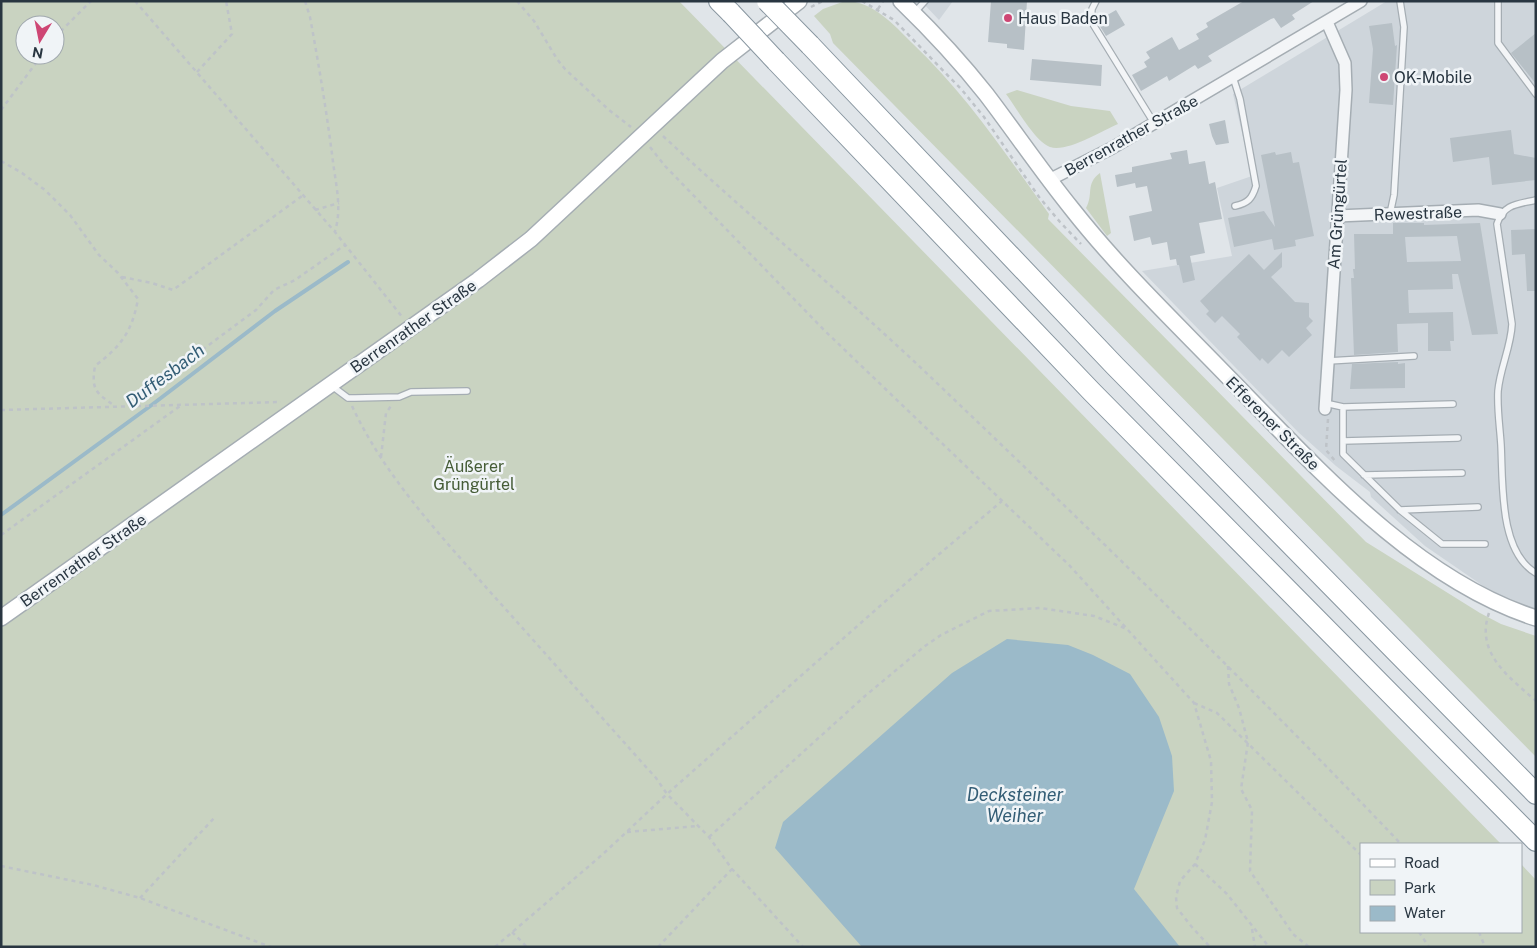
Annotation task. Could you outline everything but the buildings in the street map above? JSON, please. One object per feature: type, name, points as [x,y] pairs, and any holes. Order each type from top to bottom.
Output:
[{"type":"highway","points":[[768,1],[1115,366],[1536,794]]},
{"type":"highway","points":[[725,7],[1092,392],[1536,841]]},
{"type":"street","name":"Berrenrather Straße","points":[[1,618],[478,280],[531,239],[722,62],[799,1]]},
{"type":"street","name":"Berrenrather Straße","points":[[901,1],[986,94],[1049,180],[1154,124],[1361,1]]},
{"type":"street","name":"Am Grüngürtel","points":[[1325,406],[1346,76],[1345,63],[1327,22]]},
{"type":"street","name":"Efferener Straße","points":[[1049,180],[1131,278],[1313,464],[1358,505],[1425,562],[1456,582],[1512,611],[1536,618]]},
{"type":"street","name":"Rewestraße","points":[[1337,216],[1478,210],[1500,214]]},
{"type":"lane","points":[[913,14],[925,1]]},
{"type":"lane","points":[[1096,1],[1092,9],[1091,21],[1154,124]]},
{"type":"lane","points":[[1390,214],[1394,195],[1404,27],[1400,1]]},
{"type":"lane","points":[[1498,1],[1498,42],[1536,94]]},
{"type":"lane","points":[[1233,78],[1240,100],[1256,186],[1253,196],[1247,203],[1235,206]]},
{"type":"lane","points":[[1536,200],[1508,207],[1500,214],[1496,224],[1512,324],[1511,340],[1498,392],[1504,498],[1510,538],[1525,566],[1536,573]]},
{"type":"lane","points":[[1328,361],[1414,356]]},
{"type":"lane","points":[[330,385],[348,398],[396,396],[411,392],[467,391]]},
{"type":"lane","points":[[1325,406],[1453,404]]},
{"type":"lane","points":[[1343,406],[1343,454],[1400,510],[1442,544],[1485,544]]},
{"type":"lane","points":[[1343,441],[1458,438]]},
{"type":"lane","points":[[1364,475],[1462,473]]},
{"type":"lane","points":[[1400,510],[1478,507]]},
{"type":"path","points":[[65,27],[91,1]]},
{"type":"path","points":[[135,1],[335,232],[411,327]]},
{"type":"path","points":[[197,72],[232,34],[226,1]]},
{"type":"path","points":[[305,1],[310,17],[326,109],[339,203],[339,220],[335,232]]},
{"type":"path","points":[[517,1],[534,21],[564,69],[641,136],[665,166],[825,331],[1070,566],[1194,703],[1217,713],[1360,854]]},
{"type":"path","points":[[862,1],[878,9],[883,1]]},
{"type":"path","points":[[1,110],[35,65]]},
{"type":"path","points":[[660,134],[918,366],[1228,665],[1400,843]]},
{"type":"path","points":[[1,160],[45,190],[70,215],[99,255],[122,278],[138,299],[135,318],[125,336],[112,353],[95,366],[92,380],[98,394],[116,407]]},
{"type":"path","points":[[122,278],[152,283],[173,290],[302,196]]},
{"type":"path","points":[[315,210],[339,203]]},
{"type":"path","points":[[135,406],[176,370],[256,310],[274,290],[295,280],[345,245]]},
{"type":"path","points":[[381,457],[386,413],[396,396]]},
{"type":"path","points":[[348,398],[372,444],[402,488],[438,532],[656,778],[667,794],[709,837],[732,869],[803,947]]},
{"type":"path","points":[[1,410],[280,402]]},
{"type":"path","points":[[1,535],[182,406]]},
{"type":"path","points":[[495,947],[931,560],[1002,501]]},
{"type":"path","points":[[1493,602],[1486,622],[1485,635],[1489,650],[1497,663],[1536,701]]},
{"type":"path","points":[[709,837],[865,696],[925,646],[941,635],[989,611],[1040,608],[1094,616],[1127,629]]},
{"type":"path","points":[[1228,665],[1229,684],[1239,708],[1248,742],[1241,789],[1252,810],[1250,871],[1293,934],[1309,947]]},
{"type":"path","points":[[1194,703],[1211,761],[1212,802],[1205,840],[1195,864],[1180,881],[1176,897],[1177,908],[1210,947]]},
{"type":"path","points":[[140,898],[216,816]]},
{"type":"path","points":[[626,832],[698,826]]},
{"type":"path","points":[[1195,864],[1227,894],[1252,928],[1269,947]]},
{"type":"path","points":[[1,866],[93,884],[140,898],[271,947]]},
{"type":"path","points":[[658,947],[732,869]]},
{"type":"path","points":[[1252,928],[1255,947]]},
{"type":"path","points":[[512,932],[527,947]]},
{"type":"path","points":[[1420,933],[1429,947]]},
{"type":"path","points":[[1479,933],[1485,947]]},
{"type":"shaded area","points":[[921,1],[953,1],[939,20]]},
{"type":"shaded area","points":[[1387,1],[1536,1],[1536,610],[1512,603],[1492,592],[1425,546],[1371,497],[1370,492],[1336,466],[1298,432],[1142,271],[1232,256],[1217,188],[1252,176],[1233,94]]},
{"type":"green space","name":"Äußerer Grüngürtel","points":[[1,1],[679,1],[1500,843],[1360,843],[1360,933],[1522,933],[1522,865],[1536,880],[1536,947],[1,947]]},
{"type":"green space","points":[[845,1],[865,5],[882,15],[932,62],[1001,147],[1049,214],[1048,219],[1366,542],[1480,613],[1501,624],[1536,636],[1536,757],[833,43],[830,34],[814,16],[823,9]]},
{"type":"green space","points":[[1017,90],[1071,106],[1110,111],[1118,124],[1074,144],[1057,148],[1050,147],[1044,144],[1032,131],[1006,94]]},
{"type":"green space","points":[[1100,173],[1111,233],[1107,236],[1086,208],[1091,185],[1095,177]]},
{"type":"water","name":"Decksteiner Weiher","points":[[1007,639],[1068,645],[1093,655],[1130,674],[1159,717],[1172,756],[1174,791],[1134,889],[1180,947],[862,947],[775,848],[783,822],[952,673]]},
{"type":"waterway","name":"Duffesbach","points":[[1,515],[153,404],[275,311],[348,262]]},
{"type":"place","name":"Haus Baden","points":[[1008,18]]},
{"type":"place","name":"OK-Mobile","points":[[1384,77]]}]
